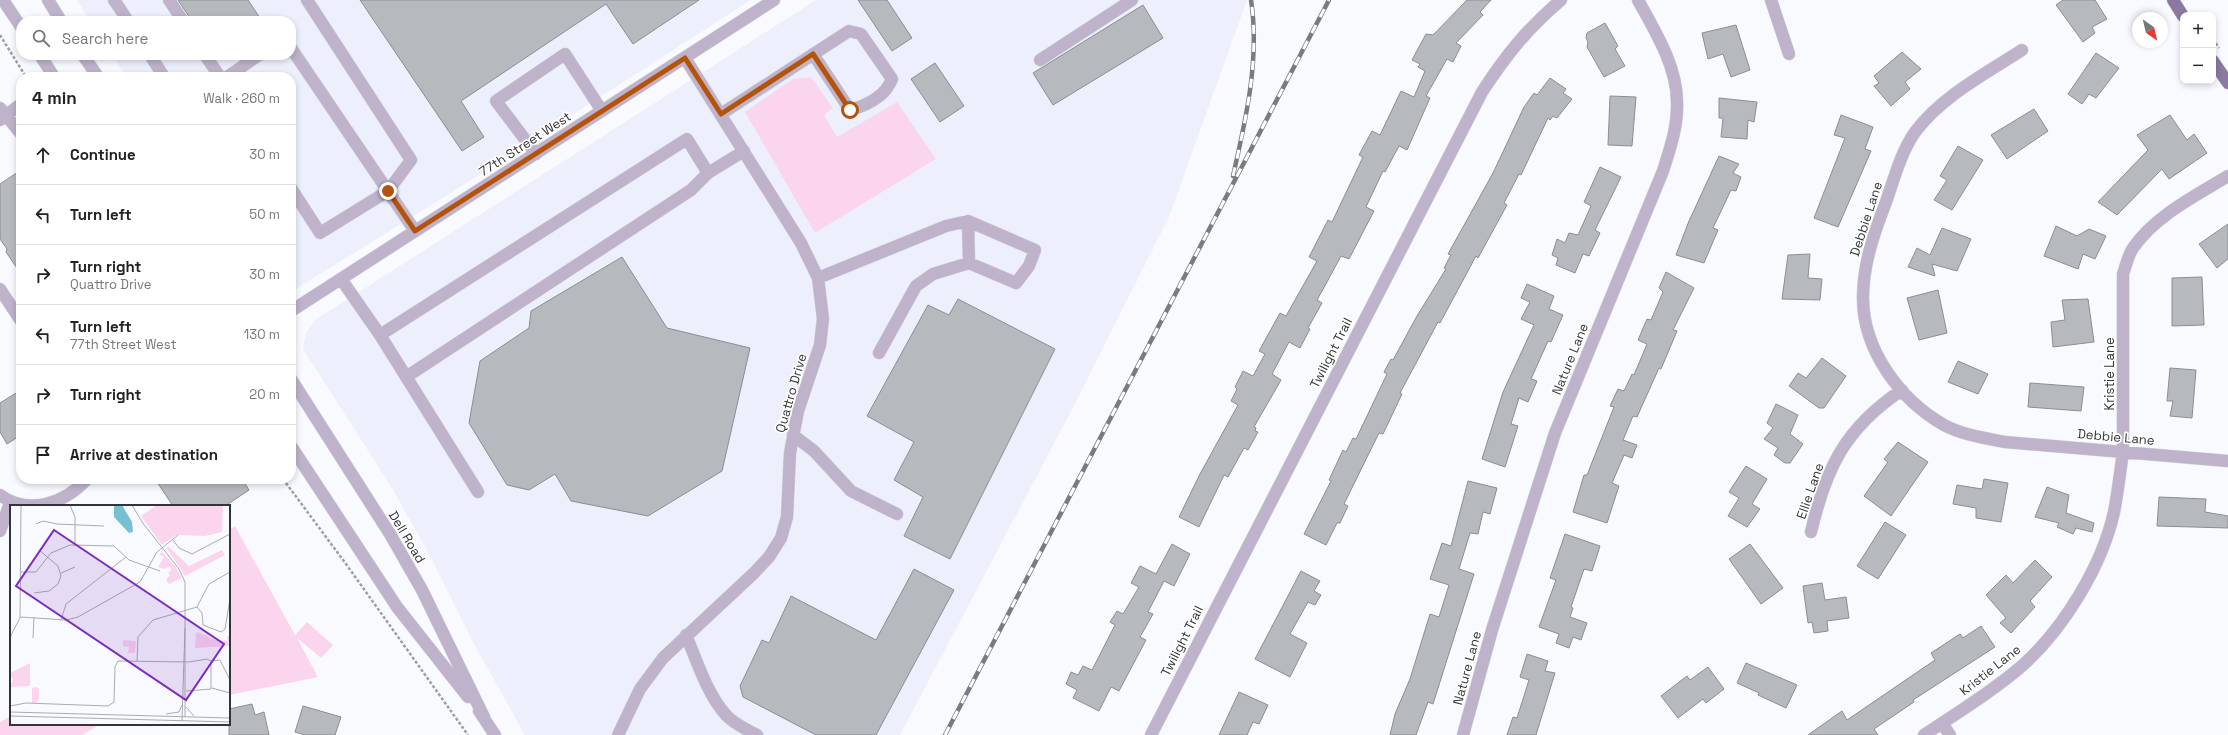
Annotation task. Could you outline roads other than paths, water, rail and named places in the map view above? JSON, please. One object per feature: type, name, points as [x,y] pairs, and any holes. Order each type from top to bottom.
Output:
[{"type":"main road","points":[[2173,0],[2180,12]]},
{"type":"main road","points":[[2216,65],[2228,83]]},
{"type":"street","points":[[3,0],[16,20]]},
{"type":"street","points":[[48,0],[58,16]]},
{"type":"street","points":[[114,0],[125,16]]},
{"type":"street","points":[[169,0],[180,16]]},
{"type":"street","points":[[296,196],[320,233],[388,191],[410,160],[307,0]]},
{"type":"street","name":"77th Street West","points":[[296,308],[774,0]]},
{"type":"street","points":[[1040,60],[1132,0]]},
{"type":"street","name":"Twilight Trail","points":[[1151,735],[1482,92],[1506,54],[1536,21],[1560,0]]},
{"type":"street","name":"Nature Lane","points":[[1463,735],[1492,630],[1555,433],[1663,171],[1674,137],[1677,102],[1673,75],[1666,55],[1638,0]]},
{"type":"street","points":[[1771,0],[1789,54]]},
{"type":"street","points":[[721,114],[813,54],[849,31],[861,34],[892,79],[889,87],[880,98],[861,107],[850,110],[813,54]]},
{"type":"street","name":"Debbie Lane","points":[[2022,50],[1948,98],[1914,133],[1903,155],[1873,237],[1865,266],[1863,299],[1868,330],[1879,359],[1902,390],[1918,407],[1944,425],[1973,436],[2005,442],[2228,461]]},
{"type":"street","points":[[536,154],[496,101],[565,54],[602,111]]},
{"type":"street","points":[[296,55],[415,231]]},
{"type":"street","name":"Quattro Drive","points":[[618,735],[640,689],[663,658],[754,573],[769,557],[781,538],[787,516],[790,453],[798,411],[820,345],[823,319],[818,278],[801,243],[685,58]]},
{"type":"street","points":[[43,60],[51,72]]},
{"type":"street","points":[[86,60],[95,72]]},
{"type":"street","points":[[153,60],[161,72]]},
{"type":"street","points":[[208,60],[217,72]]},
{"type":"street","points":[[234,72],[252,60]]},
{"type":"street","points":[[16,107],[2,115],[16,129]]},
{"type":"street","points":[[380,335],[687,139],[708,173]]},
{"type":"street","points":[[406,378],[691,190],[708,173],[744,151]]},
{"type":"street","name":"Kristie Lane","points":[[1924,735],[1988,692],[2024,664],[2054,632],[2080,595],[2099,556],[2113,513],[2122,452],[2123,274],[2132,249],[2149,229],[2170,213],[2228,176]]},
{"type":"street","points":[[818,278],[946,226],[968,220],[1035,250],[1029,266],[1016,283],[969,263],[933,274],[916,286],[879,353]]},
{"type":"street","points":[[968,220],[969,263]]},
{"type":"street","points":[[341,279],[380,335],[478,492]]},
{"type":"street","points":[[0,289],[16,313]]},
{"type":"street","name":"Dell Road","points":[[296,387],[394,540],[422,590],[484,717]]},
{"type":"street","name":"Ellie Lane","points":[[1811,532],[1828,473],[1843,446],[1863,421],[1902,390]]},
{"type":"street","points":[[794,435],[814,451],[851,491],[898,514]]},
{"type":"street","name":"Dell Road","points":[[296,454],[397,606],[484,717],[496,735]]},
{"type":"street","points":[[36,505],[46,504],[64,498],[81,484]]},
{"type":"street","points":[[0,495],[10,503],[21,505]]},
{"type":"street","points":[[0,531],[10,503]]},
{"type":"street","points":[[686,635],[712,693],[726,715],[739,726],[757,735]]},
{"type":"street","points":[[1942,723],[1950,735]]},
{"type":"railway","points":[[1233,176],[1243,133],[1253,66],[1254,44],[1251,0]]},
{"type":"railway","points":[[945,735],[1329,0]]}]
